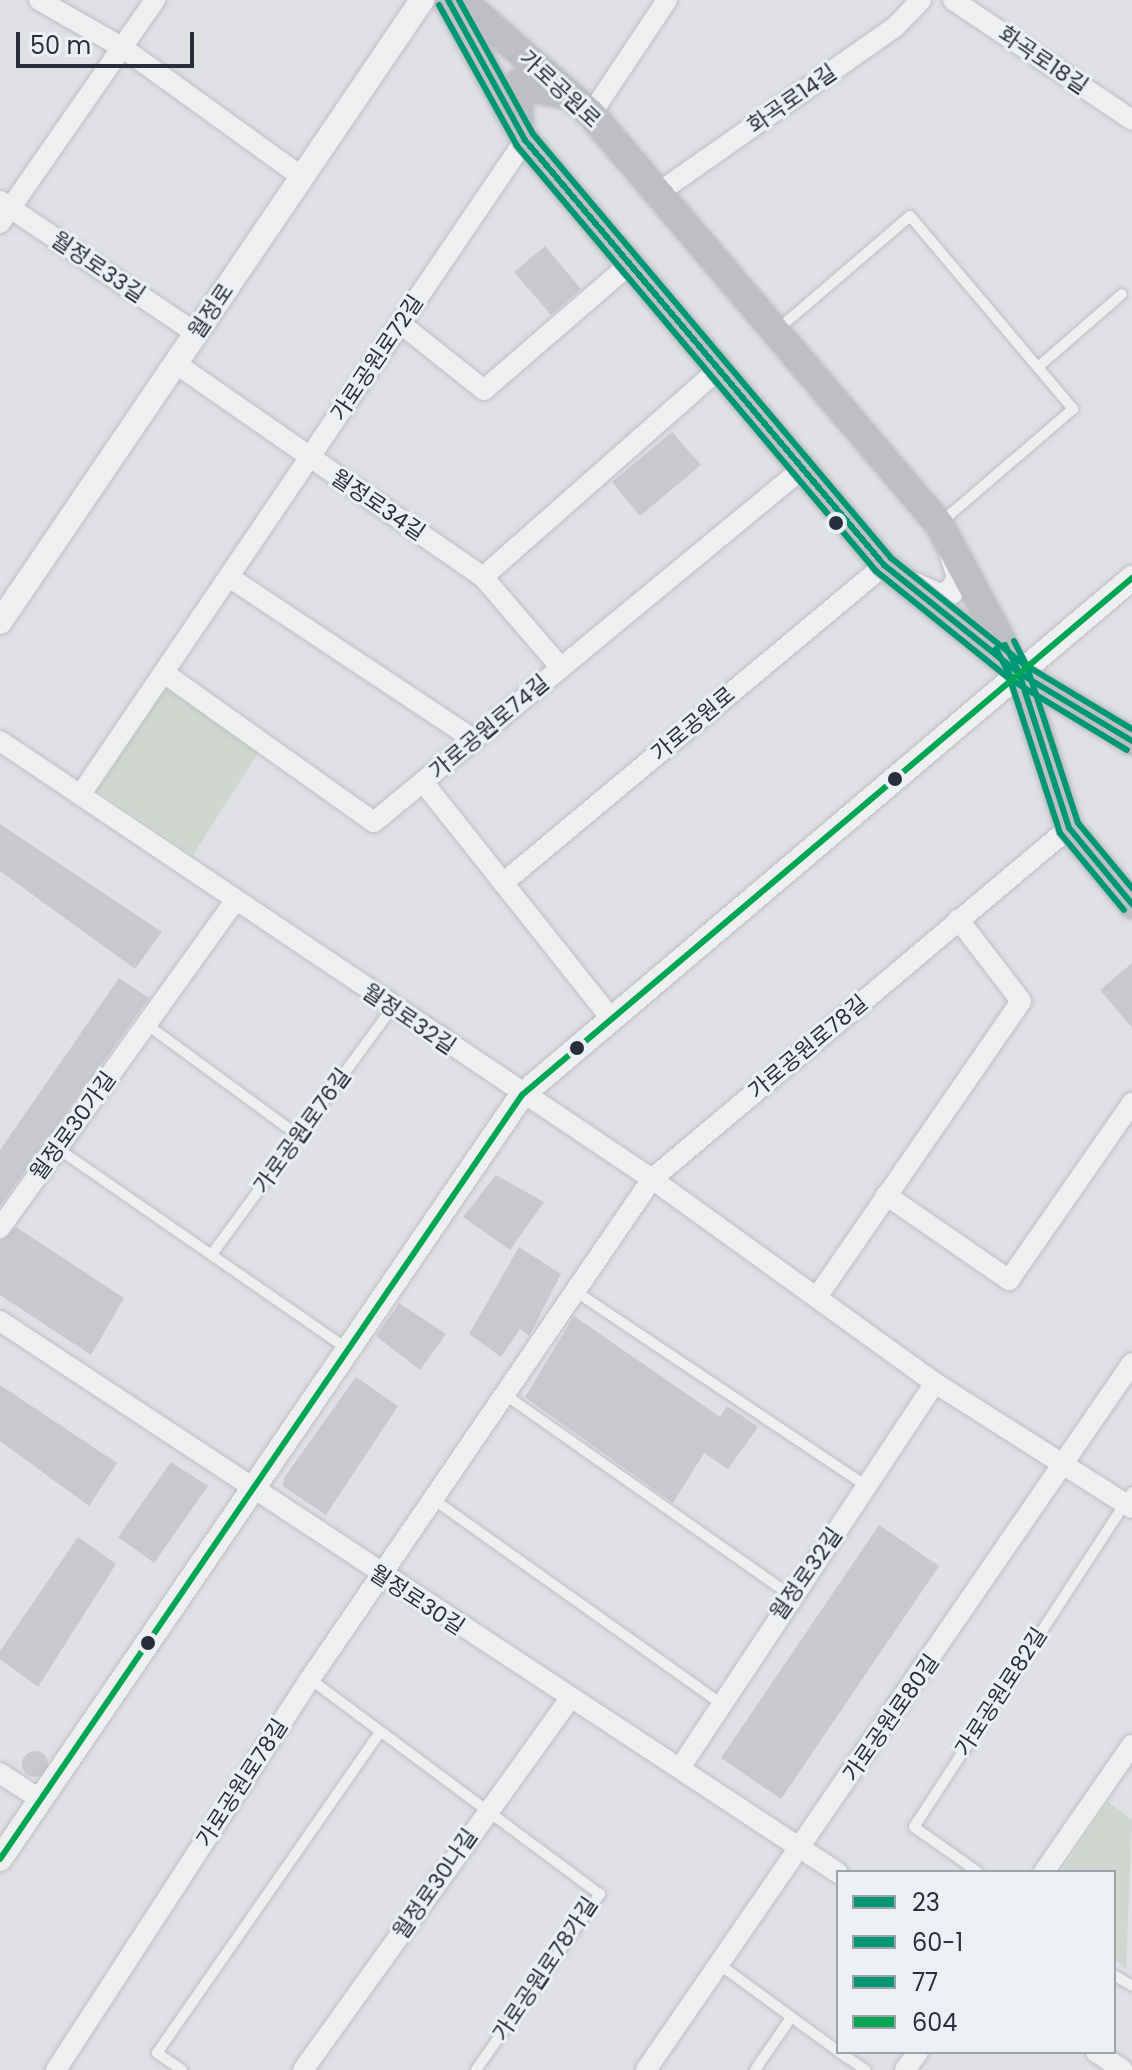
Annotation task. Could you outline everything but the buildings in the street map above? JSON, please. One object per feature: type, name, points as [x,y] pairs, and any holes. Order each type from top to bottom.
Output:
[{"type":"main road","name":"가로공원로","points":[[448,0],[525,140],[884,565],[1019,673],[1132,741]]},
{"type":"main road","name":"가로공원로","points":[[461,0],[591,114],[939,524],[1019,673],[1069,828],[1132,904]]},
{"type":"main road","points":[[525,140],[513,104],[518,84],[547,85],[591,114]]},
{"type":"street","points":[[39,0],[123,48],[302,177]]},
{"type":"street","points":[[3,211],[155,0]]},
{"type":"street","name":"월정로","points":[[0,622],[422,0]]},
{"type":"street","points":[[591,114],[667,0]]},
{"type":"street","name":"화곡로14길","points":[[658,193],[894,28],[921,0]]},
{"type":"street","name":"화곡로18길","points":[[953,0],[1132,120]]},
{"type":"street","name":"가로공원로72길","points":[[81,794],[525,140]]},
{"type":"street","name":"월정로33길","points":[[3,211],[196,333]]},
{"type":"street","points":[[401,324],[484,390],[630,264]]},
{"type":"street","name":"월정로34길","points":[[175,363],[483,577],[561,668]]},
{"type":"street","points":[[483,577],[719,369]]},
{"type":"street","name":"가로공원로74길","points":[[164,673],[374,822],[802,469]]},
{"type":"street","points":[[884,565],[926,591],[951,592],[959,578],[939,524]]},
{"type":"street","name":"가로공원로","points":[[503,883],[884,565]]},
{"type":"street","points":[[229,577],[474,740]]},
{"type":"street","points":[[0,1859],[522,1095],[609,1016],[1132,578]]},
{"type":"street","name":"월정로32길","points":[[0,741],[392,1008],[652,1179],[935,1383],[1130,1501]]},
{"type":"street","points":[[423,782],[609,1016]]},
{"type":"street","name":"가로공원로78길","points":[[56,2070],[310,1679],[507,1396],[652,1179],[1069,828]]},
{"type":"street","name":"월정로30가길","points":[[0,1228],[235,901]]},
{"type":"street","points":[[817,1297],[1021,1001],[958,919]]},
{"type":"street","points":[[886,1195],[1009,1280],[1132,1103]]},
{"type":"street","name":"월정로30길","points":[[0,1321],[381,1577],[836,1872]]},
{"type":"street","name":"가로공원로80길","points":[[646,2070],[1067,1462],[1132,1363]]},
{"type":"street","name":"월정로32길","points":[[680,1768],[789,1594],[868,1487],[935,1383]]},
{"type":"street","name":"월정로30나길","points":[[303,2070],[485,1812],[569,1700]]},
{"type":"street","points":[[1045,1870],[1132,1745]]},
{"type":"street","points":[[0,1773],[41,1800]]},
{"type":"street","points":[[1099,2054],[1123,2070]]},
{"type":"lane","points":[[775,331],[910,216],[1073,409],[939,524]]},
{"type":"lane","points":[[1038,367],[1122,294]]},
{"type":"lane","name":"가로공원로76길","points":[[212,1254],[392,1008]]},
{"type":"lane","points":[[146,1024],[299,1136]]},
{"type":"lane","points":[[57,1148],[347,1349]]},
{"type":"lane","points":[[575,1291],[868,1487]]},
{"type":"lane","points":[[507,1396],[789,1594]]},
{"type":"lane","points":[[433,1499],[720,1703]]},
{"type":"lane","name":"가로공원로82길","points":[[975,1870],[914,1827],[1130,1501]]},
{"type":"lane","name":"가로공원로78가길","points":[[310,1679],[377,1736],[600,1894],[476,2070]]},
{"type":"lane","points":[[182,2070],[157,2053],[377,1736]]},
{"type":"lane","points":[[720,1965],[836,2050]]},
{"type":"lane","points":[[755,2070],[790,2019]]},
{"type":"lane","points":[[842,2054],[866,2070]]},
{"type":"shaded area","points":[[164,684],[260,750],[193,855],[94,788]]},
{"type":"shaded area","points":[[1108,1802],[1132,1820],[1126,1969],[1116,1961],[1116,1870],[1062,1870]]},
{"type":"transit line","name":"23","points":[[448,0],[525,140],[884,565],[1019,673],[1069,828],[1132,904]]},
{"type":"transit line","name":"77","points":[[459,0],[533,134],[891,558],[1027,667],[1078,823],[1132,888]]},
{"type":"transit line","name":"60-1","points":[[439,5],[517,146],[876,571],[1010,679],[1060,833],[1124,910]]},
{"type":"transit line","name":"604","points":[[0,1859],[522,1095],[1132,578]]},
{"type":"transit line","name":"77","points":[[1014,641],[1027,666],[1132,729]]},
{"type":"transit line","name":"23","points":[[1005,645],[1019,673],[1132,741]]},
{"type":"transit line","name":"60-1","points":[[996,649],[1013,681],[1127,750]]}]
